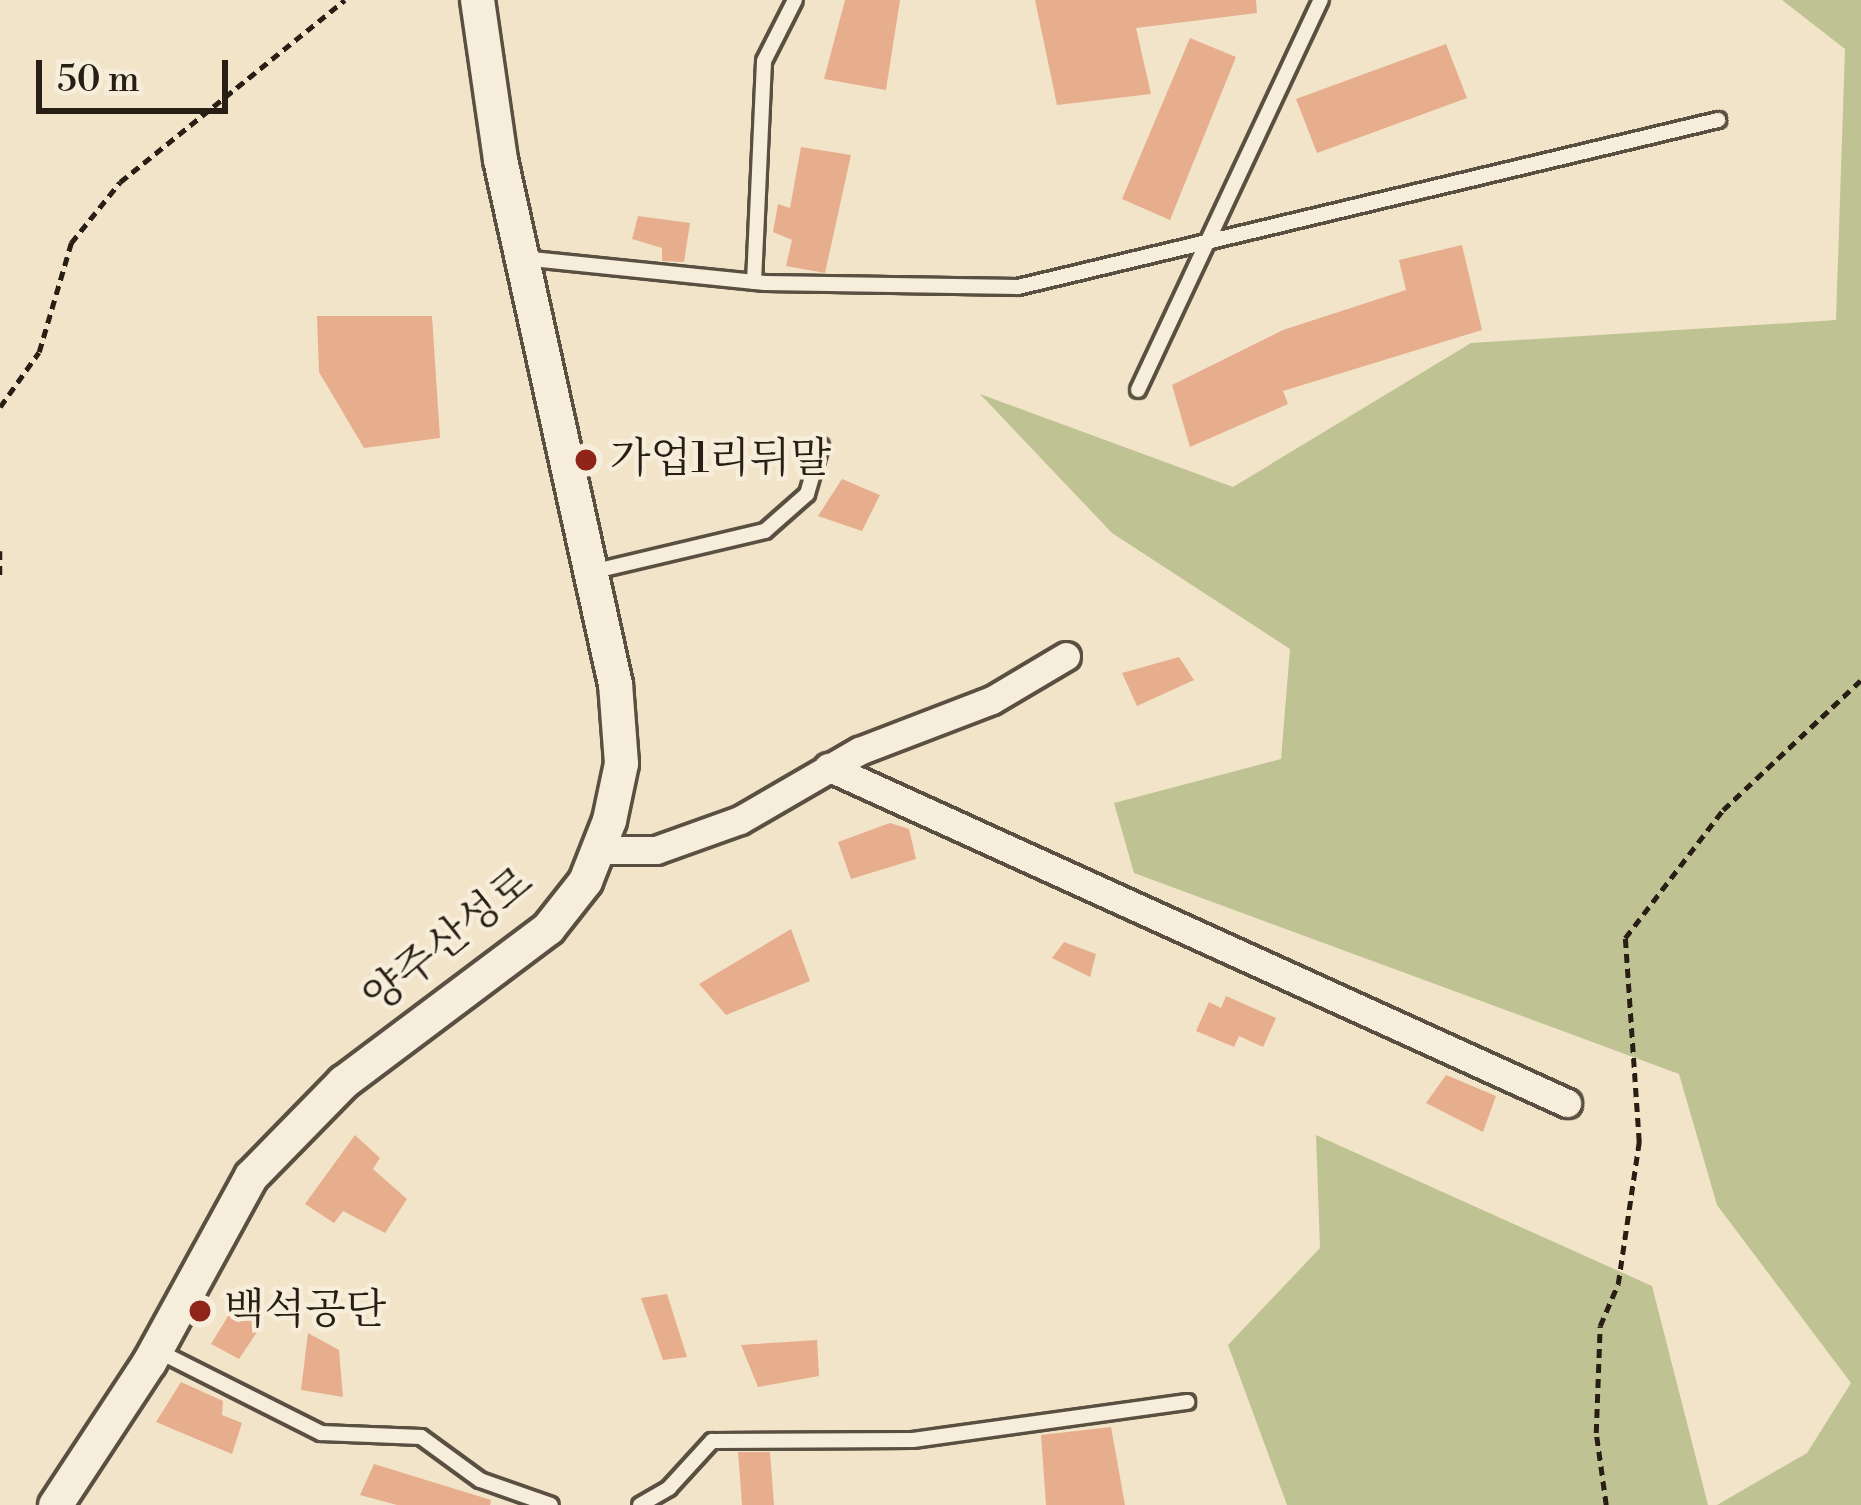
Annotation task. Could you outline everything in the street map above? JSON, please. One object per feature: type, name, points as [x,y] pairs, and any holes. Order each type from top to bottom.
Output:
[{"type":"street","name":"양주산성로","points":[[55,1505],[156,1349],[231,1207],[286,1134],[548,928],[600,850],[620,746],[591,572],[522,258],[477,0]]},
{"type":"street","points":[[600,850],[656,850],[740,820],[828,767],[992,700],[1066,656]]},
{"type":"street","points":[[828,767],[1567,1102]]},
{"type":"lane","points":[[754,282],[764,61],[795,0]]},
{"type":"lane","points":[[1138,390],[1321,0]]},
{"type":"lane","points":[[522,258],[754,282],[1018,287],[1201,249],[1718,120]]},
{"type":"lane","points":[[591,572],[765,532],[806,494],[821,446]]},
{"type":"lane","points":[[156,1349],[321,1433],[421,1438],[480,1480],[551,1505]]},
{"type":"lane","points":[[640,1505],[669,1488],[712,1441],[914,1440],[1187,1402]]},
{"type":"path","points":[[0,407],[39,352],[71,243],[120,182],[345,0]]},
{"type":"path","points":[[0,551],[0,578]]},
{"type":"path","points":[[1606,1505],[1596,1433],[1600,1326],[1618,1284],[1639,1142],[1625,938],[1723,810],[1861,680]]},
{"type":"green space","points":[[1782,0],[1861,0],[1861,1505],[1717,1505],[1807,1453],[1851,1383],[1717,1205],[1679,1074],[1134,873],[1114,803],[1281,759],[1290,649],[1112,533],[980,394],[1233,487],[1471,343],[1836,320],[1845,49]]},
{"type":"green space","points":[[1316,1135],[1652,1286],[1708,1505],[1287,1505],[1228,1345],[1320,1248]]},
{"type":"building","points":[[845,0],[900,0],[886,90],[824,79]]},
{"type":"building","points":[[1035,0],[1256,0],[1257,13],[1136,28],[1151,94],[1057,105]]},
{"type":"building","points":[[1190,38],[1236,57],[1170,220],[1122,199]]},
{"type":"building","points":[[1446,44],[1467,98],[1317,153],[1296,99]]},
{"type":"building","points":[[801,147],[851,155],[825,273],[786,266],[792,240],[773,232],[778,204],[790,208]]},
{"type":"building","points":[[638,216],[690,223],[684,262],[662,261],[662,248],[632,239]]},
{"type":"building","points":[[1462,245],[1482,330],[1283,391],[1288,404],[1190,447],[1172,385],[1283,330],[1406,290],[1399,260]]},
{"type":"building","points":[[317,316],[432,316],[440,438],[364,448],[319,372]]},
{"type":"building","points":[[842,479],[880,495],[862,531],[818,516]]},
{"type":"building","points":[[1179,657],[1194,680],[1137,706],[1122,673]]},
{"type":"building","points":[[890,823],[909,829],[916,859],[851,879],[838,842]]},
{"type":"building","points":[[791,929],[810,981],[726,1015],[699,984]]},
{"type":"building","points":[[1064,942],[1096,954],[1090,977],[1052,958]]},
{"type":"building","points":[[1226,996],[1276,1018],[1263,1047],[1239,1036],[1234,1047],[1196,1031],[1209,1002],[1221,1008]]},
{"type":"building","points":[[1446,1075],[1496,1096],[1483,1132],[1426,1103]]},
{"type":"building","points":[[355,1135],[380,1158],[373,1169],[407,1199],[385,1233],[343,1211],[334,1223],[305,1204]]},
{"type":"building","points":[[667,1294],[687,1357],[663,1360],[641,1298]]},
{"type":"building","points":[[236,1303],[261,1326],[239,1359],[211,1344]]},
{"type":"building","points":[[308,1333],[339,1350],[343,1397],[301,1390]]},
{"type":"building","points":[[817,1340],[819,1376],[758,1387],[741,1345]]},
{"type":"building","points":[[181,1382],[223,1401],[222,1415],[242,1423],[232,1454],[156,1422]]},
{"type":"building","points":[[1111,1427],[1125,1505],[1046,1505],[1041,1435]]},
{"type":"building","points":[[738,1452],[770,1452],[774,1505],[742,1505]]},
{"type":"building","points":[[374,1464],[491,1500],[490,1505],[397,1505],[360,1495]]},
{"type":"place","name":"가업1리뒤말","points":[[586,460]]},
{"type":"place","name":"백석공단","points":[[200,1311]]}]
